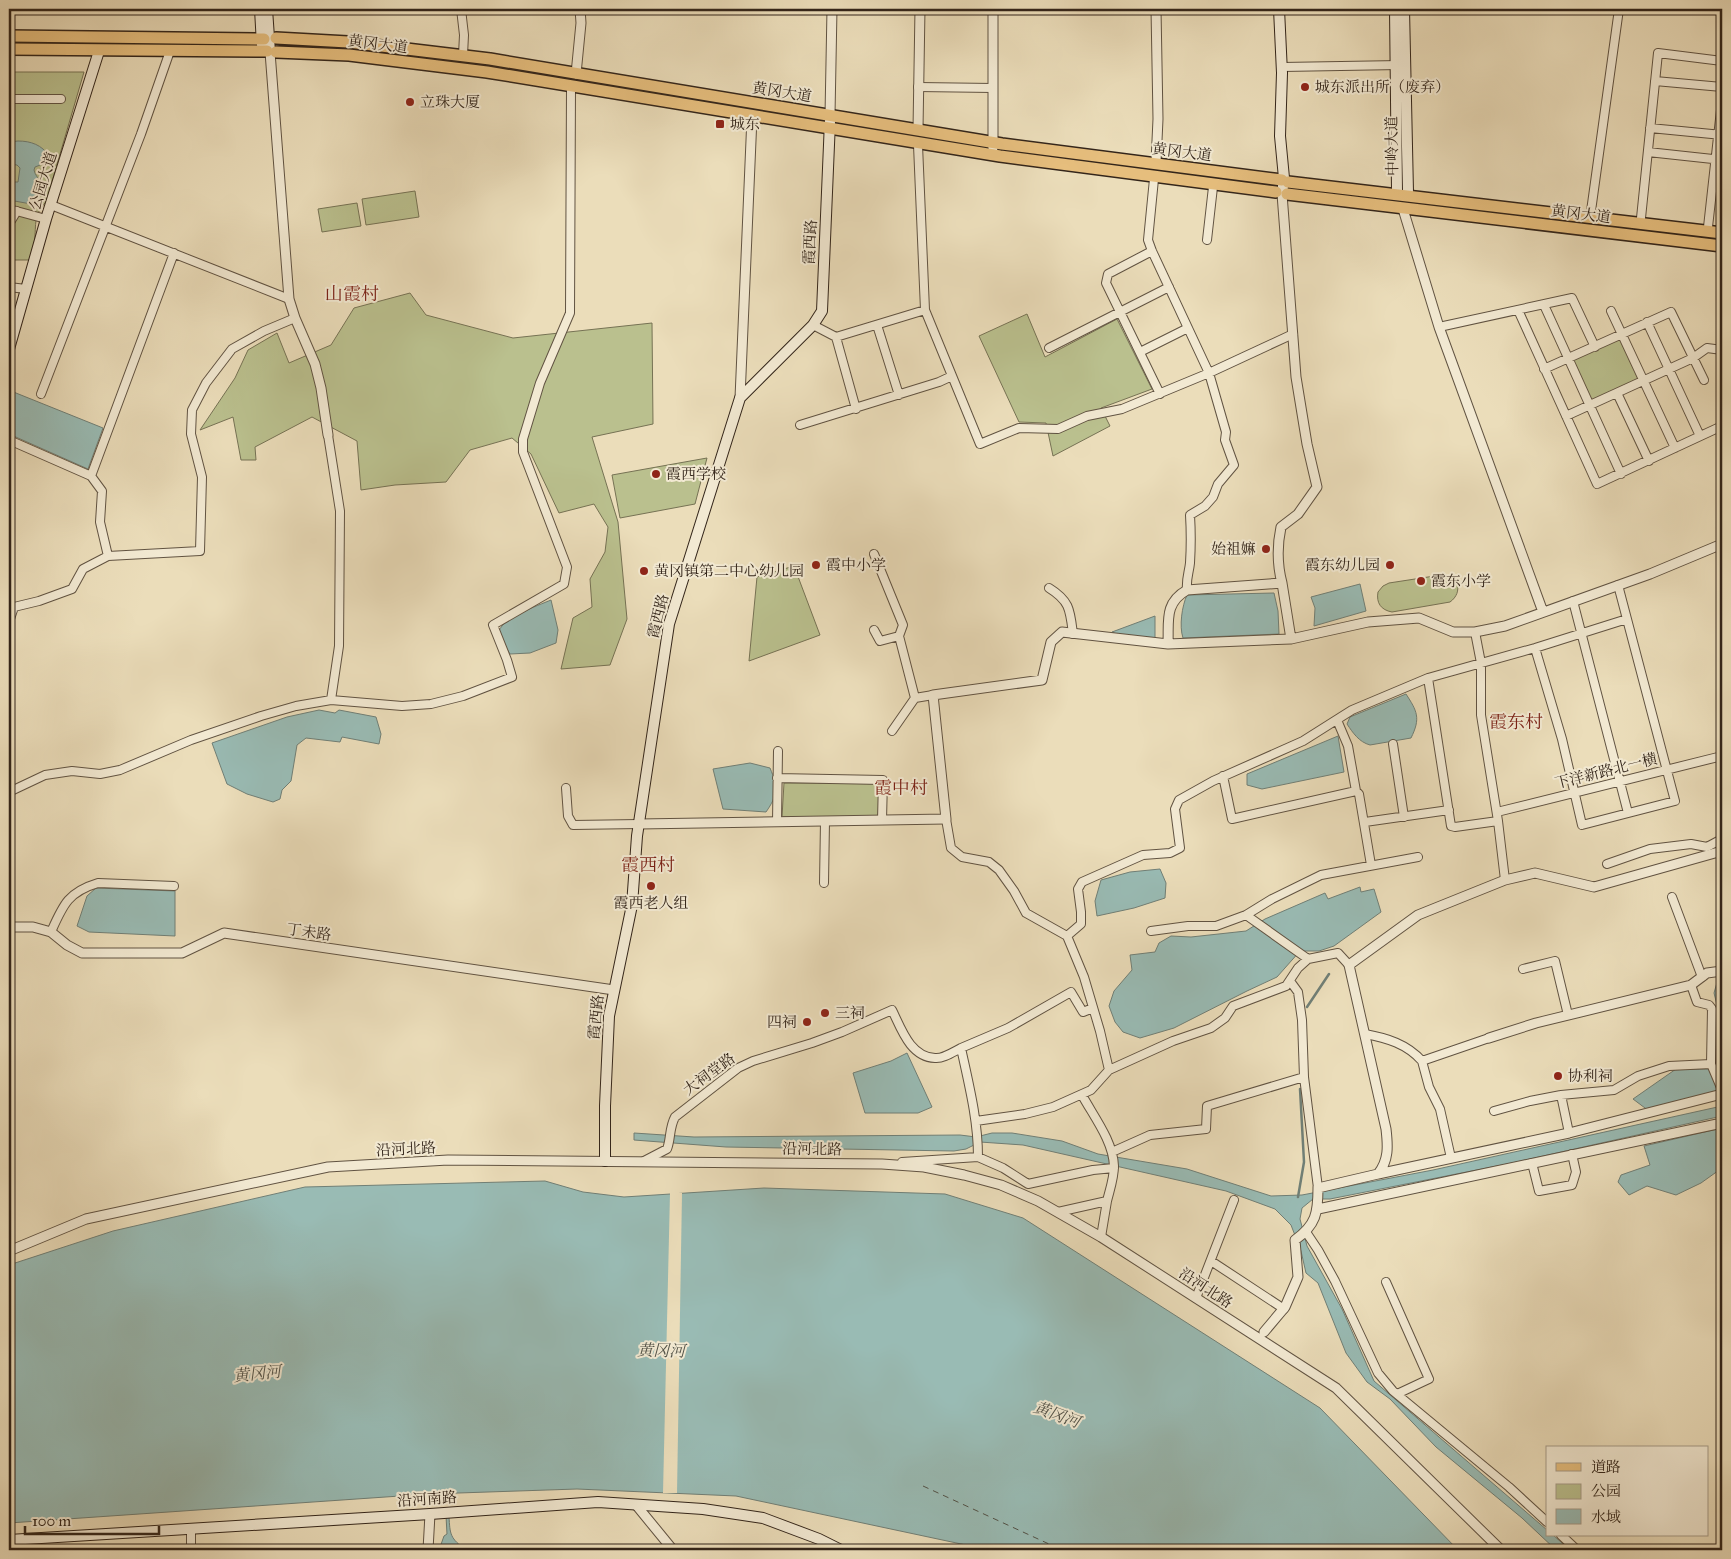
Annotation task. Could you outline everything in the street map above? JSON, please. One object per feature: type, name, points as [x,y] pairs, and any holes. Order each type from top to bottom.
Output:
[{"type":"main road","points":[[260,9],[269,52]]},
{"type":"main road","points":[[267,9],[269,52]]},
{"type":"main road","points":[[1279,9],[1282,67],[1280,136],[1284,178],[1282,194]]},
{"type":"main road","name":"中岭大道","points":[[1395,9],[1401,65],[1408,192]]},
{"type":"main road","name":"中岭大道","points":[[1397,191],[1404,9]]},
{"type":"main road","points":[[9,36],[264,39]]},
{"type":"main road","name":"黄冈大道","points":[[276,38],[348,42],[490,59],[1002,144],[1285,181],[1722,232]]},
{"type":"main road","name":"黄冈大道","points":[[9,49],[269,52],[348,55],[487,72],[1000,156],[1282,194],[1722,246]]},
{"type":"main road","name":"公园大道","points":[[9,349],[46,219],[99,51]]},
{"type":"main road","name":"霞西路","points":[[606,1161],[605,1106],[609,1016],[632,905],[639,824],[669,624],[740,398],[812,325],[822,311],[830,115]]},
{"type":"main road","name":"沿河南路","points":[[9,1540],[598,1502],[703,1509],[763,1518],[819,1539],[841,1550]]},
{"type":"street","points":[[462,9],[463,55]]},
{"type":"street","points":[[576,74],[581,23],[580,9]]},
{"type":"street","points":[[830,115],[832,9]]},
{"type":"street","points":[[918,129],[920,9]]},
{"type":"street","points":[[992,156],[994,141],[993,9]]},
{"type":"street","points":[[1156,9],[1158,119],[1156,162]]},
{"type":"street","points":[[1591,211],[1618,9]]},
{"type":"street","points":[[42,394],[104,226],[141,134],[170,51]]},
{"type":"street","points":[[269,52],[289,299],[294,318],[315,364],[321,388],[340,511],[339,646],[331,700]]},
{"type":"street","points":[[1642,218],[1658,53],[1722,61]]},
{"type":"street","points":[[1282,67],[1401,65]]},
{"type":"street","points":[[1655,81],[1722,87]]},
{"type":"street","points":[[918,87],[993,88]]},
{"type":"street","points":[[9,792],[45,775],[72,771],[100,774],[120,770],[191,740],[296,706],[331,700],[402,706],[431,704],[463,696],[512,677],[493,625],[564,584],[567,567],[529,470],[523,452],[523,445],[526,428],[540,383],[570,313],[571,88]]},
{"type":"street","points":[[9,94],[21,99]]},
{"type":"street","points":[[9,99],[61,100]]},
{"type":"street","points":[[1708,228],[1719,159],[1722,101]]},
{"type":"street","points":[[740,398],[752,117]]},
{"type":"street","points":[[1650,128],[1720,135]]},
{"type":"street","points":[[918,145],[925,310],[980,444],[1019,428],[1058,430],[1087,416],[1122,409],[1209,373],[1293,334]]},
{"type":"street","points":[[1648,152],[1719,159]]},
{"type":"street","points":[[1154,179],[1148,240],[1209,373],[1226,432],[1225,440],[1234,465],[1218,484],[1213,497],[1205,506],[1190,515],[1190,565],[1186,576],[1187,590]]},
{"type":"street","points":[[1207,240],[1213,187]]},
{"type":"street","points":[[1282,194],[1296,377],[1307,444],[1317,487],[1298,514],[1281,527],[1278,545],[1279,573],[1290,639]]},
{"type":"street","points":[[51,205],[289,299]]},
{"type":"street","points":[[1403,209],[1439,327],[1543,612]]},
{"type":"street","points":[[9,224],[13,210],[46,219]]},
{"type":"street","points":[[1152,251],[1108,274],[1106,283],[1160,394]]},
{"type":"street","points":[[91,476],[174,253]]},
{"type":"street","points":[[9,287],[26,289]]},
{"type":"street","points":[[1049,348],[1170,287]]},
{"type":"street","points":[[1439,327],[1572,298],[1595,347]]},
{"type":"street","points":[[1544,305],[1622,474]]},
{"type":"street","points":[[812,325],[836,337],[925,310]]},
{"type":"street","points":[[1518,310],[1597,484],[1722,426]]},
{"type":"street","points":[[1611,311],[1674,448]]},
{"type":"street","points":[[1544,369],[1671,312],[1704,380]]},
{"type":"street","points":[[9,622],[11,606],[39,601],[72,589],[83,569],[108,556],[200,551],[202,477],[191,434],[192,410],[206,383],[232,349],[264,331],[294,318]]},
{"type":"street","points":[[1647,322],[1700,436]]},
{"type":"street","points":[[877,325],[899,395]]},
{"type":"street","points":[[1140,352],[1188,328]]},
{"type":"street","points":[[836,337],[856,409]]},
{"type":"street","points":[[1566,416],[1693,358],[1707,348],[1722,350]]},
{"type":"street","points":[[800,425],[940,382],[952,376]]},
{"type":"street","points":[[1617,393],[1649,461]]},
{"type":"street","points":[[9,440],[91,476],[102,491],[100,522],[108,556]]},
{"type":"street","points":[[892,731],[915,698],[1042,680],[1051,642],[1062,632],[1168,644],[1290,639],[1368,622],[1419,618],[1454,632],[1475,632],[1505,626],[1650,574],[1722,544]]},
{"type":"street","points":[[874,554],[903,625],[899,636],[915,698]]},
{"type":"street","points":[[1168,644],[1170,606],[1178,595],[1187,590],[1282,583]]},
{"type":"street","points":[[1535,648],[1562,739],[1582,825],[1675,801],[1618,585]]},
{"type":"street","points":[[1049,588],[1062,596],[1071,619],[1073,634]]},
{"type":"street","points":[[1573,601],[1628,813]]},
{"type":"street","points":[[1067,936],[1080,924],[1081,912],[1078,889],[1082,882],[1143,855],[1170,853],[1180,848],[1175,809],[1179,800],[1223,776],[1304,741],[1352,710],[1428,678],[1535,648],[1627,619]]},
{"type":"street","points":[[874,630],[880,641],[899,636]]},
{"type":"street","points":[[1475,632],[1481,663],[1482,714],[1505,880]]},
{"type":"street","points":[[1428,678],[1451,826],[1498,821]]},
{"type":"street","points":[[933,695],[946,819],[951,848],[962,857],[989,862],[999,870],[1010,885],[1026,913],[1067,936],[1081,967],[1109,1070]]},
{"type":"street","points":[[1337,720],[1348,746],[1356,792],[1359,794],[1371,865]]},
{"type":"street","points":[[1393,744],[1404,816]]},
{"type":"street","points":[[777,822],[778,751]]},
{"type":"street","name":"下洋新路北一横","points":[[1497,812],[1722,756]]},
{"type":"street","points":[[1223,776],[1232,819],[1356,792]]},
{"type":"street","points":[[777,778],[883,780],[882,820]]},
{"type":"street","points":[[566,788],[568,816],[573,825],[946,819]]},
{"type":"street","points":[[1364,822],[1449,810]]},
{"type":"street","points":[[824,821],[824,883]]},
{"type":"street","points":[[1607,864],[1650,849],[1691,844],[1706,847],[1722,840]]},
{"type":"street","points":[[1349,965],[1418,915],[1505,880],[1535,873],[1594,887],[1722,851]]},
{"type":"street","points":[[1151,931],[1188,926],[1216,926],[1246,915],[1272,899],[1321,875],[1418,857]]},
{"type":"street","points":[[51,932],[62,906],[74,894],[90,885],[98,883],[174,886]]},
{"type":"street","points":[[1672,897],[1702,977]]},
{"type":"street","points":[[1246,915],[1308,959]]},
{"type":"street","name":"丁未路","points":[[9,927],[33,927],[51,932],[67,945],[82,953],[182,953],[224,934],[614,990]]},
{"type":"street","points":[[976,1121],[1025,1114],[1053,1107],[1082,1095],[1091,1090],[1109,1070],[1174,1041],[1211,1028],[1225,1018],[1232,1006],[1286,986],[1298,968],[1308,959],[1338,953],[1349,965],[1389,1147],[1386,1160],[1378,1174]]},
{"type":"street","points":[[1523,969],[1555,962],[1568,1015]]},
{"type":"street","points":[[1422,1060],[1536,1023],[1691,985],[1707,973],[1722,971]]},
{"type":"street","points":[[1264,1332],[1284,1309],[1298,1277],[1295,1240],[1312,1225],[1318,1209],[1318,1188],[1304,1077],[1302,1020],[1298,992],[1290,981]]},
{"type":"street","points":[[1318,1188],[1569,1133],[1722,1092],[1711,1064],[1712,1009],[1708,1005],[1697,1002],[1691,985]]},
{"type":"street","points":[[978,1157],[978,1133],[961,1048],[1008,1028],[1071,992],[1083,1012],[1093,1008]]},
{"type":"street","name":"大祠堂路","points":[[644,1161],[667,1149],[670,1125],[675,1117],[738,1068],[753,1061],[842,1032],[892,1010],[911,1046],[920,1053],[934,1058],[944,1056],[961,1048]]},
{"type":"street","points":[[1365,1034],[1385,1037],[1412,1050],[1422,1060],[1429,1087],[1440,1109],[1451,1158]]},
{"type":"street","points":[[1494,1111],[1561,1095],[1614,1090],[1638,1076],[1669,1066],[1711,1064]]},
{"type":"street","points":[[1112,1154],[1150,1135],[1206,1130],[1207,1106],[1304,1077]]},
{"type":"street","points":[[1082,1095],[1112,1154],[1114,1167],[1101,1238]]},
{"type":"street","points":[[1561,1095],[1569,1133]]},
{"type":"street","points":[[1318,1209],[1722,1123]]},
{"type":"street","points":[[1532,1163],[1539,1191],[1572,1185],[1576,1172],[1572,1154]]},
{"type":"street","points":[[882,1164],[978,1157],[1003,1168],[1028,1184],[1114,1167]]},
{"type":"street","name":"沿河北路","points":[[9,1250],[86,1219],[328,1167],[448,1160],[644,1161],[882,1164],[924,1168],[964,1175],[1001,1185],[1058,1212],[1336,1388],[1501,1550]]},
{"type":"street","points":[[1196,1298],[1234,1200]]},
{"type":"street","points":[[1058,1212],[1107,1201]]},
{"type":"street","points":[[1306,1232],[1335,1281],[1378,1373],[1397,1394],[1509,1487],[1546,1521]]},
{"type":"street","points":[[1211,1261],[1284,1309]]},
{"type":"street","points":[[1386,1282],[1429,1379],[1397,1394]]},
{"type":"street","points":[[637,1506],[673,1550]]},
{"type":"street","points":[[428,1550],[430,1514]]},
{"type":"street","points":[[191,1529],[191,1550]]},
{"type":"street","points":[[1562,1536],[1577,1550]]},
{"type":"green space","points":[[9,72],[84,72],[46,202],[37,217],[34,244],[29,260],[9,260]]},
{"type":"green space","points":[[415,191],[419,217],[366,225],[362,199]]},
{"type":"green space","points":[[357,203],[361,226],[322,232],[318,209]]},
{"type":"green space","points":[[410,293],[426,315],[513,338],[652,323],[653,424],[592,437],[618,522],[627,619],[610,665],[561,669],[573,618],[592,607],[590,579],[605,552],[608,527],[594,504],[559,513],[531,454],[512,438],[470,450],[446,482],[395,485],[361,490],[357,441],[312,417],[255,447],[256,460],[241,460],[233,417],[200,430],[235,378],[248,350],[277,333],[289,363],[331,345],[354,308]]},
{"type":"green space","points":[[1027,314],[1045,357],[1117,319],[1152,389],[1101,408],[1110,426],[1053,456],[1046,423],[1019,422],[979,336]]},
{"type":"green space","points":[[1622,334],[1644,381],[1590,406],[1568,359]]},
{"type":"green space","points":[[707,458],[695,504],[620,518],[612,475]]},
{"type":"green space","points":[[794,566],[820,635],[749,661],[757,577]]},
{"type":"green space","points":[[1441,575],[1452,577],[1457,584],[1457,593],[1450,602],[1392,612],[1385,610],[1379,603],[1378,592],[1389,583]]},
{"type":"green space","points":[[784,783],[879,783],[880,817],[782,817]]},
{"type":"water","points":[[18,141],[36,144],[49,156],[48,162],[35,167],[34,170],[39,181],[39,191],[31,204],[9,200],[9,182],[18,182],[20,168],[17,165],[9,164],[9,142]]},
{"type":"water","points":[[11,391],[103,428],[88,469],[9,434],[9,398]]},
{"type":"water","points":[[1360,584],[1366,611],[1314,626],[1315,608],[1311,597]]},
{"type":"water","points":[[1274,593],[1278,611],[1279,634],[1183,638],[1181,628],[1182,616],[1187,595]]},
{"type":"water","points":[[551,600],[558,630],[556,643],[530,653],[510,654],[499,631],[502,626],[522,612]]},
{"type":"water","points":[[1155,616],[1155,638],[1120,636],[1112,632]]},
{"type":"water","points":[[1406,694],[1413,705],[1417,720],[1411,738],[1370,745],[1359,739],[1347,724],[1350,717]]},
{"type":"water","points":[[319,710],[335,713],[339,710],[376,717],[381,734],[379,744],[342,737],[340,742],[306,738],[297,745],[291,781],[282,790],[280,799],[273,802],[247,794],[227,784],[212,743],[287,717]]},
{"type":"water","points":[[1338,736],[1344,772],[1262,789],[1247,785],[1247,774]]},
{"type":"water","points":[[750,763],[770,768],[776,791],[773,801],[766,812],[723,809],[713,769]]},
{"type":"water","points":[[1160,869],[1166,883],[1165,898],[1134,908],[1097,916],[1095,901],[1101,880],[1130,872]]},
{"type":"water","points":[[1360,887],[1361,892],[1374,889],[1381,912],[1334,946],[1319,951],[1300,951],[1277,977],[1174,1028],[1140,1038],[1123,1032],[1115,1022],[1109,1006],[1114,991],[1132,970],[1130,955],[1155,952],[1159,943],[1171,936],[1191,937],[1246,931],[1265,919],[1325,893],[1328,899]]},
{"type":"water","points":[[96,888],[175,891],[175,936],[89,932],[77,926],[87,896]]},
{"type":"water","points":[[1722,978],[1722,1070],[1718,1052],[1717,1005],[1714,993],[1718,979]]},
{"type":"water","points":[[907,1053],[932,1107],[918,1113],[865,1113],[853,1073],[891,1061]]},
{"type":"water","points":[[1676,1069],[1709,1069],[1718,1089],[1717,1093],[1649,1111],[1633,1099]]},
{"type":"water","points":[[1722,1106],[1722,1116],[1512,1163],[1330,1199],[1313,1199],[1302,1208],[1300,1219],[1307,1246],[1342,1309],[1374,1381],[1546,1529],[1546,1536],[1554,1536],[1570,1550],[1556,1550],[1522,1518],[1436,1447],[1390,1399],[1367,1382],[1346,1353],[1318,1283],[1306,1273],[1301,1251],[1291,1225],[1275,1209],[1226,1191],[1023,1145],[980,1142],[966,1149],[954,1151],[726,1147],[634,1140],[634,1133],[694,1137],[960,1135],[976,1137],[992,1133],[1012,1133],[1062,1141],[1098,1154],[1187,1169],[1271,1196],[1302,1195],[1433,1170]]},
{"type":"water","points":[[1722,1128],[1722,1168],[1701,1183],[1676,1195],[1647,1186],[1629,1195],[1618,1182],[1621,1175],[1650,1165],[1644,1146]]},
{"type":"water","name":"黄冈河","points":[[545,1181],[583,1192],[624,1197],[764,1188],[945,1194],[1023,1218],[1320,1408],[1458,1550],[985,1550],[736,1496],[577,1489],[429,1494],[9,1523],[9,1265],[113,1231],[305,1187]]},
{"type":"water","points":[[446,1516],[449,1516],[452,1536],[466,1550],[439,1550],[444,1536],[447,1534]]},
{"type":"pier","points":[[670,1193],[682,1193],[677,1493],[663,1493]]},
{"type":"waterway","points":[[1307,1007],[1329,974]]},
{"type":"waterway","points":[[1298,1197],[1304,1162],[1300,1089]]},
{"type":"ferry route","points":[[923,1486],[1062,1550]]},
{"type":"place","name":"城东派出所（废弃）","points":[[1305,87]]},
{"type":"place","name":"立珠大厦","points":[[410,102]]},
{"type":"place","name":"城东","points":[[720,124]]},
{"type":"place","name":"霞西学校","points":[[656,474]]},
{"type":"place","name":"始祖嫲","points":[[1266,549]]},
{"type":"place","name":"霞中小学","points":[[816,565]]},
{"type":"place","name":"霞东幼儿园","points":[[1390,565]]},
{"type":"place","name":"黄冈镇第二中心幼儿园","points":[[644,571]]},
{"type":"place","name":"霞东小学","points":[[1421,581]]},
{"type":"place","name":"霞西老人组","points":[[651,886]]},
{"type":"place","name":"三祠","points":[[825,1013]]},
{"type":"place","name":"四祠","points":[[807,1022]]},
{"type":"place","name":"协利祠","points":[[1558,1076]]},
{"type":"district","name":"山霞村","points":[[352,294]]},
{"type":"district","name":"霞东村","points":[[1516,722]]},
{"type":"district","name":"霞中村","points":[[901,788]]},
{"type":"district","name":"霞西村","points":[[648,865]]}]
